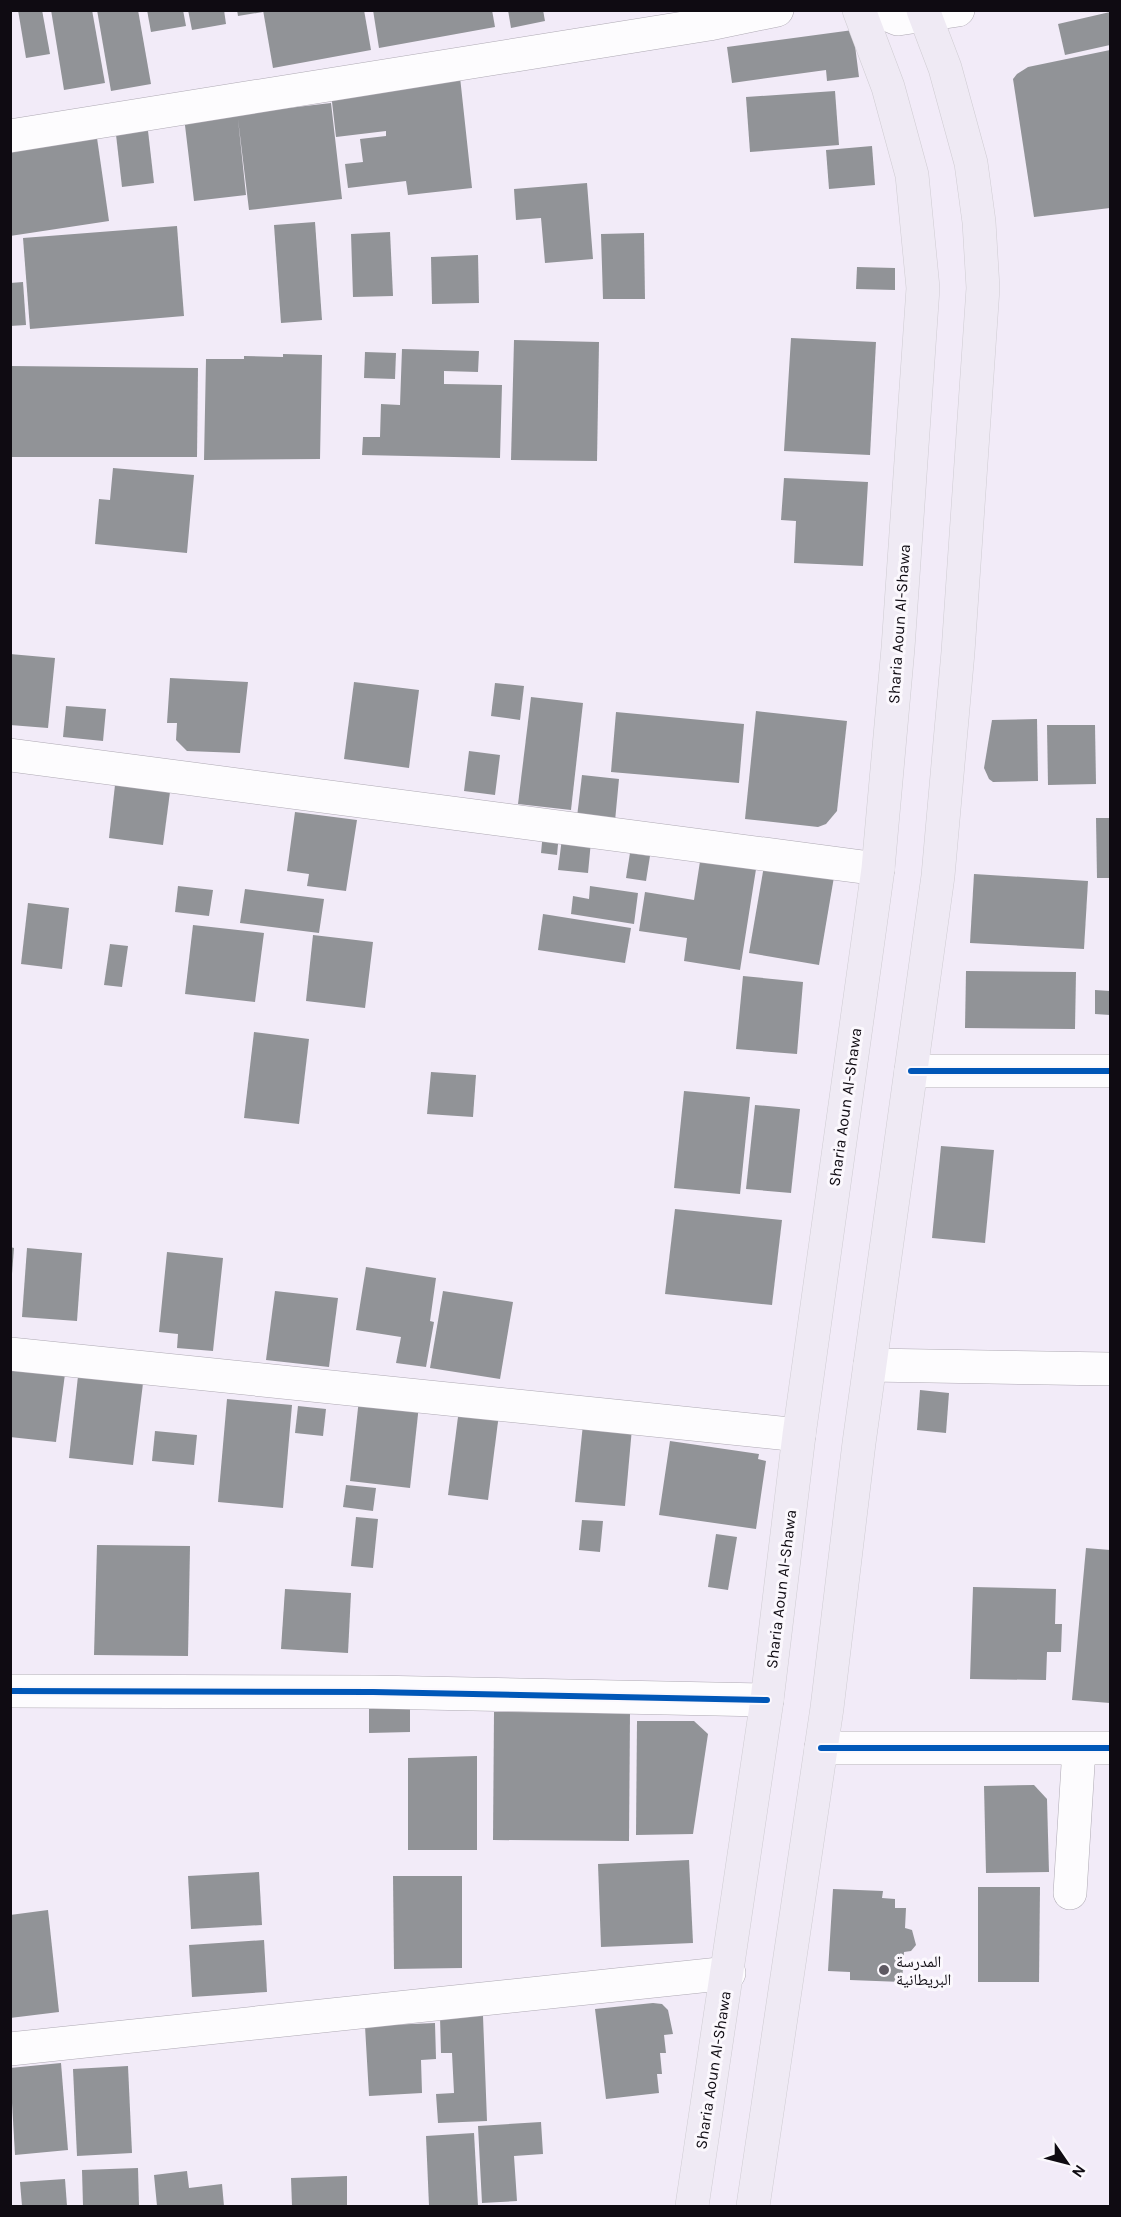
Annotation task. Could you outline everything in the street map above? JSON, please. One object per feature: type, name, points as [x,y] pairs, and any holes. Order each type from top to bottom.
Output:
[{"type":"main road","name":"Sharia Aoun Al-Shawa","points":[[692,2206],[729,1973],[767,1700],[799,1435],[878,869],[898,648],[923,288],[912,175],[888,87],[859,10]]},
{"type":"main road","points":[[753,2206],[821,1748],[870,1365],[939,864],[958,652],[983,288],[979,222],[971,163],[945,68],[924,14]]},
{"type":"street","points":[[10,136],[697,26],[777,10]]},
{"type":"street","points":[[877,10],[898,19],[958,10]]},
{"type":"street","points":[[10,755],[878,869]]},
{"type":"street","points":[[911,1071],[1110,1071]]},
{"type":"street","points":[[10,1354],[799,1435]]},
{"type":"street","points":[[870,1365],[1110,1369]]},
{"type":"street","points":[[10,1691],[373,1692],[767,1700]]},
{"type":"street","points":[[821,1748],[1095,1749],[1070,1893]]},
{"type":"street","points":[[10,2049],[729,1973]]},
{"type":"building","points":[[18,10],[42,10],[50,54],[26,58]]},
{"type":"building","points":[[51,10],[92,10],[105,83],[64,90]]},
{"type":"building","points":[[97,10],[138,10],[151,84],[111,91]]},
{"type":"building","points":[[147,10],[183,10],[186,26],[151,32]]},
{"type":"building","points":[[188,10],[224,10],[226,24],[192,30]]},
{"type":"building","points":[[237,10],[263,10],[263,12],[238,16]]},
{"type":"building","points":[[263,10],[364,10],[371,50],[273,68]]},
{"type":"building","points":[[373,10],[492,10],[495,27],[379,48]]},
{"type":"building","points":[[508,10],[543,10],[545,21],[511,28]]},
{"type":"building","points":[[1110,12],[1110,45],[1065,55],[1058,24]]},
{"type":"building","points":[[853,30],[859,77],[827,81],[826,70],[732,83],[727,47]]},
{"type":"building","points":[[1110,50],[1110,208],[1034,217],[1013,79],[1028,67]]},
{"type":"building","points":[[460,77],[472,188],[408,195],[406,181],[348,188],[345,164],[363,162],[360,139],[386,136],[386,131],[336,137],[331,93]]},
{"type":"building","points":[[835,91],[839,145],[750,152],[746,97]]},
{"type":"building","points":[[331,103],[342,199],[249,210],[238,119],[246,195],[194,201],[184,117],[237,114]]},
{"type":"building","points":[[147,122],[154,183],[122,187],[115,126]]},
{"type":"building","points":[[96,131],[109,221],[10,236],[10,144]]},
{"type":"building","points":[[872,146],[875,185],[829,189],[826,150]]},
{"type":"building","points":[[587,183],[593,259],[545,263],[541,218],[516,220],[514,189]]},
{"type":"building","points":[[315,222],[322,320],[281,323],[274,225]]},
{"type":"building","points":[[177,226],[184,316],[30,329],[23,238]]},
{"type":"building","points":[[390,232],[393,296],[353,297],[351,234]]},
{"type":"building","points":[[644,233],[645,299],[603,299],[601,234]]},
{"type":"building","points":[[478,255],[479,303],[432,304],[431,257]]},
{"type":"building","points":[[857,267],[895,268],[895,290],[856,289]]},
{"type":"building","points":[[23,282],[26,325],[10,326],[10,283]]},
{"type":"building","points":[[791,338],[876,342],[870,455],[784,451]]},
{"type":"building","points":[[514,340],[599,342],[597,461],[511,460]]},
{"type":"building","points":[[402,349],[479,351],[478,372],[444,371],[444,384],[502,385],[500,458],[362,455],[363,437],[380,437],[381,404],[400,405]]},
{"type":"building","points":[[365,352],[396,353],[395,379],[364,378]]},
{"type":"building","points":[[283,354],[322,355],[320,459],[204,460],[206,359],[244,359],[244,356],[283,357]]},
{"type":"building","points":[[10,366],[198,368],[197,457],[10,457]]},
{"type":"building","points":[[113,468],[194,475],[187,553],[95,544],[99,499],[110,500]]},
{"type":"building","points":[[784,478],[868,482],[863,566],[794,563],[796,521],[781,520]]},
{"type":"building","points":[[10,654],[55,658],[48,728],[10,725]]},
{"type":"building","points":[[170,678],[248,682],[240,753],[187,751],[176,740],[177,723],[167,723]]},
{"type":"building","points":[[354,682],[419,690],[409,768],[344,759]]},
{"type":"building","points":[[495,683],[524,686],[520,720],[491,716]]},
{"type":"building","points":[[531,697],[583,703],[571,810],[518,804]]},
{"type":"building","points":[[66,706],[106,709],[103,741],[63,737]]},
{"type":"building","points":[[756,711],[847,721],[837,811],[826,824],[818,827],[745,819]]},
{"type":"building","points":[[616,712],[744,724],[739,783],[611,772]]},
{"type":"building","points":[[1037,719],[1038,781],[993,782],[984,768],[992,720]]},
{"type":"building","points":[[1047,725],[1095,725],[1096,784],[1048,785]]},
{"type":"building","points":[[469,751],[500,755],[495,795],[464,791]]},
{"type":"building","points":[[582,775],[619,779],[615,821],[577,817]]},
{"type":"building","points":[[115,785],[170,792],[163,845],[109,838]]},
{"type":"building","points":[[295,812],[357,820],[346,891],[307,886],[309,874],[287,871]]},
{"type":"building","points":[[1096,818],[1110,818],[1110,878],[1097,878]]},
{"type":"building","points":[[543,832],[559,834],[557,855],[541,853]]},
{"type":"building","points":[[562,838],[591,841],[588,873],[558,870]]},
{"type":"building","points":[[630,853],[650,856],[646,881],[626,878]]},
{"type":"building","points":[[701,855],[757,863],[740,970],[684,961],[687,938],[639,931],[645,892],[694,900]]},
{"type":"building","points":[[765,860],[835,871],[819,965],[749,953]]},
{"type":"building","points":[[974,874],[1088,881],[1084,949],[970,943]]},
{"type":"building","points":[[178,886],[213,890],[209,916],[175,912]]},
{"type":"building","points":[[590,886],[638,893],[634,924],[571,914],[573,896],[589,899]]},
{"type":"building","points":[[245,889],[324,899],[319,933],[240,923]]},
{"type":"building","points":[[28,903],[69,908],[62,969],[21,964]]},
{"type":"building","points":[[543,914],[631,928],[625,963],[538,950]]},
{"type":"building","points":[[193,925],[264,933],[255,1002],[185,994]]},
{"type":"building","points":[[313,935],[373,942],[365,1008],[306,1001]]},
{"type":"building","points":[[110,944],[128,946],[122,987],[104,985]]},
{"type":"building","points":[[966,971],[1076,972],[1075,1029],[965,1028]]},
{"type":"building","points":[[743,976],[803,982],[797,1054],[736,1049]]},
{"type":"building","points":[[1095,990],[1110,991],[1110,1015],[1095,1014]]},
{"type":"building","points":[[254,1032],[309,1039],[299,1124],[244,1118]]},
{"type":"building","points":[[431,1072],[476,1075],[473,1117],[427,1114]]},
{"type":"building","points":[[684,1091],[750,1097],[740,1194],[674,1188]]},
{"type":"building","points":[[755,1105],[800,1109],[791,1193],[746,1189]]},
{"type":"building","points":[[941,1146],[994,1150],[985,1243],[932,1238]]},
{"type":"building","points":[[675,1209],[782,1220],[772,1305],[665,1294]]},
{"type":"building","points":[[10,1247],[14,1248],[12,1274],[10,1274]]},
{"type":"building","points":[[27,1248],[82,1253],[77,1321],[22,1317]]},
{"type":"building","points":[[167,1252],[223,1258],[213,1351],[177,1348],[178,1334],[159,1332]]},
{"type":"building","points":[[366,1267],[436,1278],[430,1321],[434,1322],[426,1367],[396,1363],[401,1337],[356,1330]]},
{"type":"building","points":[[275,1291],[338,1298],[329,1367],[266,1360]]},
{"type":"building","points":[[443,1291],[513,1302],[500,1379],[430,1368]]},
{"type":"building","points":[[79,1367],[144,1375],[133,1465],[69,1458]]},
{"type":"building","points":[[10,1368],[65,1374],[56,1442],[10,1437]]},
{"type":"building","points":[[920,1390],[949,1393],[946,1433],[917,1430]]},
{"type":"building","points":[[227,1399],[292,1405],[283,1508],[218,1502]]},
{"type":"building","points":[[359,1399],[419,1405],[410,1488],[350,1481]]},
{"type":"building","points":[[298,1406],[326,1409],[323,1436],[295,1433]]},
{"type":"building","points":[[459,1409],[499,1414],[488,1500],[448,1495]]},
{"type":"building","points":[[583,1424],[632,1428],[625,1506],[575,1502]]},
{"type":"building","points":[[155,1431],[197,1435],[194,1465],[152,1461]]},
{"type":"building","points":[[670,1441],[759,1454],[758,1459],[766,1461],[756,1529],[659,1515]]},
{"type":"building","points":[[346,1485],[376,1488],[373,1511],[343,1507]]},
{"type":"building","points":[[356,1517],[378,1519],[373,1568],[351,1566]]},
{"type":"building","points":[[582,1520],[603,1521],[600,1552],[579,1550]]},
{"type":"building","points":[[716,1534],[737,1537],[728,1590],[708,1587]]},
{"type":"building","points":[[97,1545],[190,1546],[188,1656],[94,1655]]},
{"type":"building","points":[[1086,1548],[1110,1550],[1110,1703],[1072,1700]]},
{"type":"building","points":[[973,1587],[1056,1589],[1055,1624],[1062,1624],[1061,1652],[1047,1652],[1046,1680],[970,1679]]},
{"type":"building","points":[[285,1589],[351,1593],[348,1653],[281,1649]]},
{"type":"building","points":[[410,1703],[410,1732],[369,1733],[369,1704]]},
{"type":"building","points":[[494,1712],[630,1713],[629,1841],[493,1840]]},
{"type":"building","points":[[637,1721],[694,1721],[708,1734],[693,1834],[636,1835]]},
{"type":"building","points":[[477,1756],[477,1850],[408,1850],[408,1758]]},
{"type":"building","points":[[1034,1785],[1047,1799],[1049,1872],[986,1873],[984,1786]]},
{"type":"building","points":[[689,1860],[693,1943],[601,1947],[598,1864]]},
{"type":"building","points":[[259,1872],[262,1925],[191,1929],[188,1876]]},
{"type":"building","points":[[393,1876],[462,1876],[462,1968],[394,1969]]},
{"type":"building","points":[[978,1887],[1040,1887],[1039,1982],[978,1982]]},
{"type":"building","points":[[833,1889],[883,1891],[882,1898],[895,1899],[895,1908],[906,1908],[905,1928],[912,1930],[916,1945],[911,1951],[904,1952],[902,1982],[850,1980],[850,1972],[828,1971]]},
{"type":"building","points":[[48,1910],[59,2012],[10,2018],[10,1915]]},
{"type":"building","points":[[264,1940],[267,1992],[192,1997],[189,1945]]},
{"type":"building","points":[[662,2004],[668,2010],[673,2034],[664,2035],[666,2053],[660,2053],[662,2074],[657,2074],[659,2093],[606,2099],[595,2009]]},
{"type":"building","points":[[483,2016],[487,2121],[438,2123],[436,2094],[454,2093],[452,2053],[441,2053],[440,2017]]},
{"type":"building","points":[[435,2023],[436,2059],[421,2060],[422,2093],[369,2096],[365,2026]]},
{"type":"building","points":[[61,2063],[68,2150],[15,2155],[10,2068]]},
{"type":"building","points":[[128,2066],[132,2153],[77,2156],[73,2069]]},
{"type":"building","points":[[541,2122],[543,2154],[514,2156],[517,2201],[482,2203],[478,2126]]},
{"type":"building","points":[[474,2133],[478,2206],[429,2206],[426,2136]]},
{"type":"building","points":[[138,2168],[139,2206],[83,2206],[82,2170]]},
{"type":"building","points":[[187,2171],[189,2188],[222,2184],[224,2206],[157,2206],[154,2175]]},
{"type":"building","points":[[347,2176],[347,2206],[292,2206],[291,2178]]},
{"type":"building","points":[[65,2179],[67,2206],[22,2206],[20,2182]]},
{"type":"cycle path","points":[[911,1071],[1110,1071]]},
{"type":"cycle path","points":[[10,1691],[373,1692],[767,1700]]},
{"type":"cycle path","points":[[821,1748],[1110,1748]]},
{"type":"place","name":"المدرسة البريطانية","points":[[884,1970]]}]
